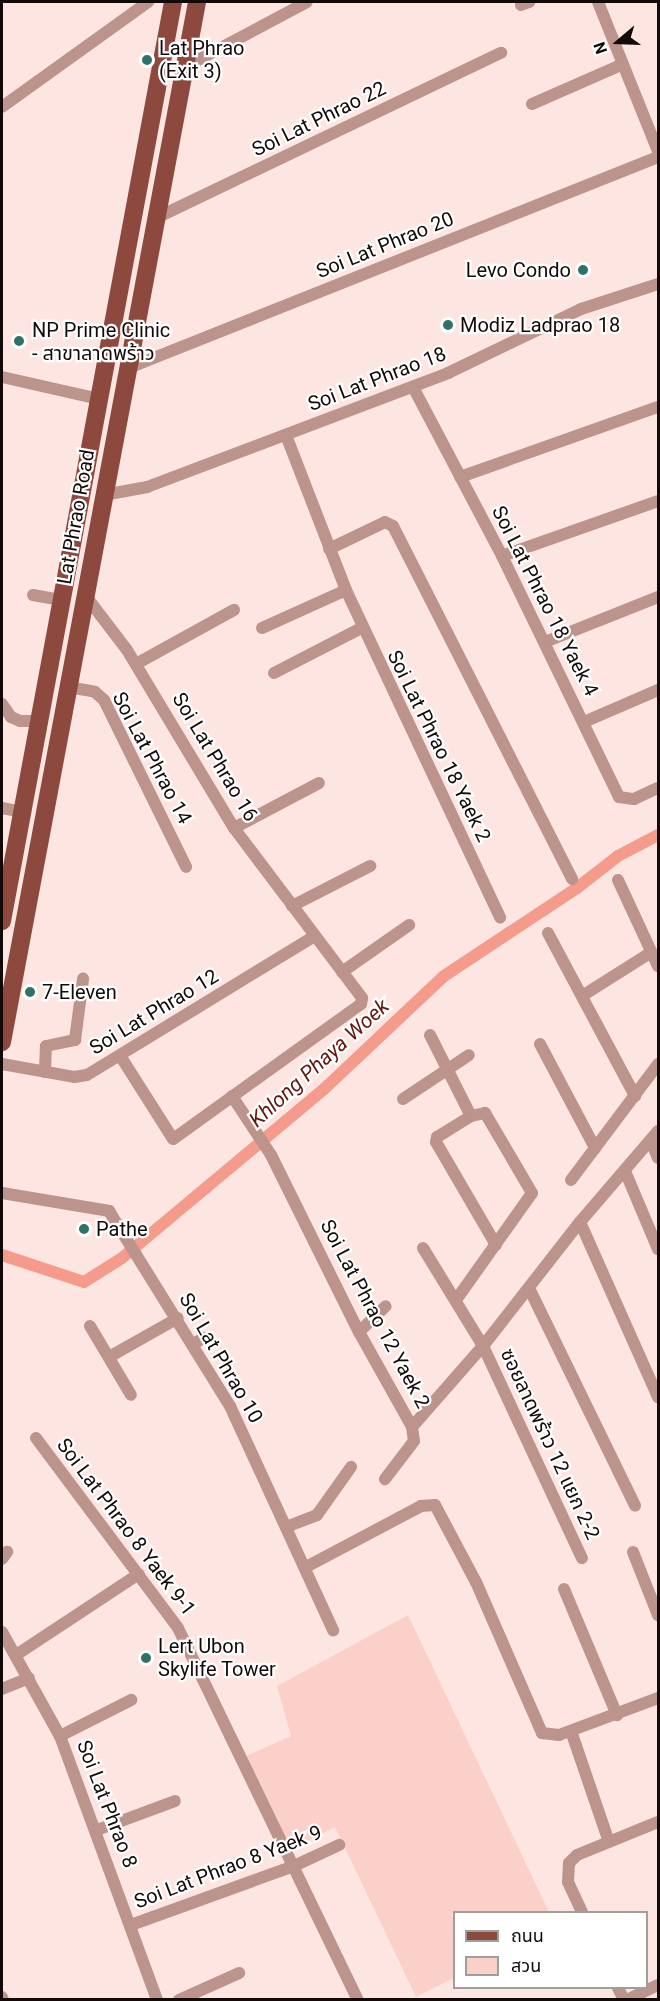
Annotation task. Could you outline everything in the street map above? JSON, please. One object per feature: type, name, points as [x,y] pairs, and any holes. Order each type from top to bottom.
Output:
[{"type":"main road","name":"Lat Phrao Road","points":[[2,921],[173,2]]},
{"type":"main road","name":"Lat Phrao Road","points":[[2,1042],[196,2]]},
{"type":"main road","points":[[106,363],[126,369]]},
{"type":"main road","points":[[99,399],[120,404]]},
{"type":"street","points":[[2,107],[148,2]]},
{"type":"street","points":[[183,68],[307,2]]},
{"type":"street","points":[[598,2],[658,151]]},
{"type":"street","name":"Soi Lat Phrao 22","points":[[154,219],[501,53]]},
{"type":"street","points":[[532,104],[623,64]]},
{"type":"street","name":"Soi Lat Phrao 20","points":[[126,369],[658,157]]},
{"type":"street","name":"Soi Lat Phrao 18","points":[[104,495],[147,487],[413,387],[581,309],[658,284]]},
{"type":"street","points":[[2,376],[99,399]]},
{"type":"street","name":"Soi Lat Phrao 18 Yaek 4","points":[[413,387],[502,556],[622,800],[658,788]]},
{"type":"street","points":[[460,477],[658,407]]},
{"type":"street","name":"Soi Lat Phrao 18 Yaek 2","points":[[286,435],[361,628],[500,918]]},
{"type":"street","points":[[502,556],[658,501]]},
{"type":"street","points":[[329,549],[385,522],[393,526],[572,879]]},
{"type":"street","points":[[262,628],[346,590]]},
{"type":"street","points":[[33,595],[62,600]]},
{"type":"street","name":"Soi Lat Phrao 16","points":[[85,595],[136,664],[234,828],[315,936]]},
{"type":"street","points":[[545,642],[658,597]]},
{"type":"street","points":[[136,664],[234,610]]},
{"type":"street","points":[[274,673],[361,628]]},
{"type":"street","name":"Soi Lat Phrao 14","points":[[68,687],[95,692],[104,700],[186,867]]},
{"type":"street","points":[[584,722],[658,690]]},
{"type":"street","points":[[2,704],[11,717],[20,721],[39,721]]},
{"type":"street","points":[[234,828],[320,783]]},
{"type":"street","points":[[2,808],[22,812]]},
{"type":"street","points":[[292,906],[370,866]]},
{"type":"street","points":[[618,880],[658,966]]},
{"type":"street","points":[[342,972],[409,925]]},
{"type":"street","points":[[548,933],[635,1096]]},
{"type":"street","points":[[121,1057],[171,1139],[361,1004],[359,992],[315,936]]},
{"type":"street","name":"Soi Lat Phrao 12","points":[[2,1064],[80,1077],[121,1057],[315,936]]},
{"type":"street","points":[[582,996],[650,953]]},
{"type":"street","points":[[45,1072],[46,1046],[75,1040],[83,979]]},
{"type":"street","points":[[430,1035],[450,1070],[471,1116]]},
{"type":"street","points":[[540,1044],[595,1148]]},
{"type":"street","points":[[403,1099],[450,1070],[469,1054]]},
{"type":"street","points":[[571,1180],[658,1064]]},
{"type":"street","name":"Soi Lat Phrao 12 Yaek 2","points":[[232,1096],[271,1155],[359,1332],[412,1427],[483,1346],[580,1222],[655,1135]]},
{"type":"street","points":[[456,1300],[496,1245],[532,1193],[485,1113],[471,1116],[437,1137],[436,1142],[496,1245]]},
{"type":"street","points":[[655,1135],[658,1158]]},
{"type":"street","points":[[626,1171],[658,1249]]},
{"type":"street","name":"Soi Lat Phrao 10","points":[[2,1193],[109,1210],[137,1259],[178,1318],[199,1341],[306,1567],[333,1630]]},
{"type":"street","points":[[580,1222],[658,1397]]},
{"type":"street","name":"ซอยลาดพร้าว 12 แยก 2-2","points":[[423,1248],[483,1346],[582,1558]]},
{"type":"street","points":[[529,1288],[634,1506]]},
{"type":"street","points":[[359,1332],[386,1306]]},
{"type":"street","points":[[109,1357],[178,1318]]},
{"type":"street","points":[[90,1326],[131,1395]]},
{"type":"street","points":[[385,1479],[414,1441],[412,1427]]},
{"type":"street","name":"Soi Lat Phrao 8 Yaek 9-1","points":[[36,1438],[139,1574],[199,1665],[358,2000]]},
{"type":"street","points":[[286,1527],[317,1515],[351,1467]]},
{"type":"street","points":[[306,1567],[421,1506],[435,1505],[476,1582],[538,1726],[549,1737],[617,1715],[658,1698]]},
{"type":"street","points":[[633,1552],[658,1615]]},
{"type":"street","points":[[16,1655],[139,1574]]},
{"type":"street","points":[[564,1589],[617,1715]]},
{"type":"street","name":"Soi Lat Phrao 8","points":[[2,1632],[60,1736],[97,1830],[157,2000]]},
{"type":"street","points":[[2,1689],[29,1678]]},
{"type":"street","points":[[60,1736],[131,1700]]},
{"type":"street","points":[[571,1731],[609,1842]]},
{"type":"street","points":[[97,1830],[175,1801]]},
{"type":"street","points":[[582,1911],[568,1882],[568,1863],[577,1855],[658,1822]]},
{"type":"street","name":"Soi Lat Phrao 8 Yaek 9","points":[[131,1925],[294,1866],[339,1845]]},
{"type":"street","points":[[179,2000],[239,1972]]},
{"type":"street","points":[[626,2000],[658,1985]]},
{"type":"green space","points":[[408,1615],[549,1911],[453,1911],[453,1978],[416,1997],[335,1827],[288,1851],[246,1756],[291,1736],[277,1686]]},
{"type":"waterway","name":"Khlong Phaya Woek","points":[[2,1255],[84,1282],[122,1258],[323,1090],[444,976],[577,888],[618,856],[658,835]]},
{"type":"place","name":"Lat Phrao (Exit 3)","points":[[147,60]]},
{"type":"place","name":"Levo Condo","points":[[583,270]]},
{"type":"place","name":"Modiz Ladprao 18","points":[[448,325]]},
{"type":"place","name":"NP Prime Clinic - สาขาลาดพร้าว","points":[[19,341]]},
{"type":"place","name":"7-Eleven","points":[[30,992]]},
{"type":"place","name":"Pathe","points":[[84,1229]]},
{"type":"place","name":"Lert Ubon Skylife Tower","points":[[146,1658]]}]
